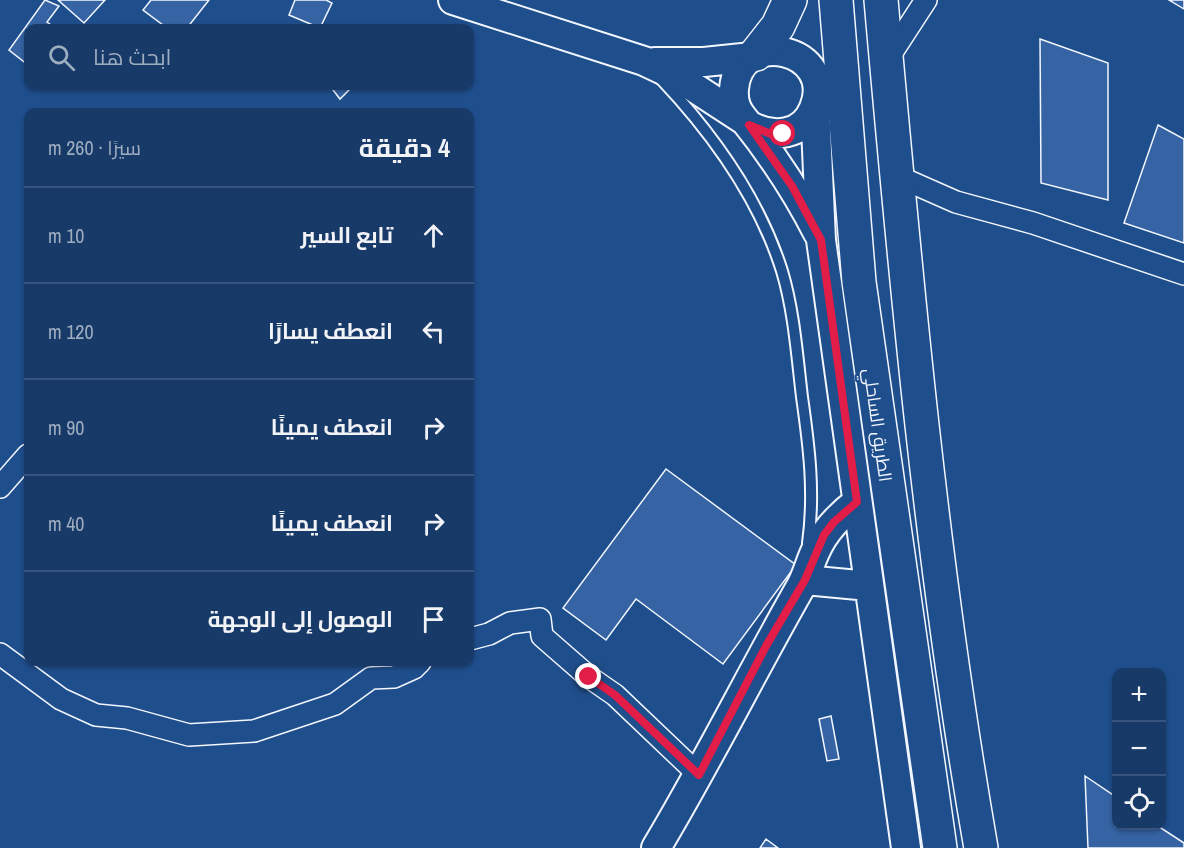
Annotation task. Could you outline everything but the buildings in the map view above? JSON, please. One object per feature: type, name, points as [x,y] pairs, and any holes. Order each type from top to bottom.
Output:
[{"type":"highway","points":[[754,56],[778,26],[790,0]]},
{"type":"highway","name":"الطريق الساحلي","points":[[836,0],[859,282],[940,848]]},
{"type":"highway","points":[[881,0],[909,318],[964,751],[981,848]]},
{"type":"street","points":[[453,0],[644,61],[678,77],[747,122],[771,134],[783,134],[804,123],[815,105]]},
{"type":"street","points":[[887,60],[926,0]]},
{"type":"street","points":[[644,61],[704,62],[754,56],[780,50],[802,59],[815,78],[818,90],[815,105],[821,240],[906,848]]},
{"type":"street","points":[[754,56],[739,70],[735,82],[736,106],[792,186],[821,240]]},
{"type":"street","points":[[897,176],[956,202],[1033,223],[1184,274]]},
{"type":"street","points":[[0,487],[24,460]]},
{"type":"street","points":[[656,848],[699,775],[766,646],[805,580],[824,535],[834,522],[857,502]]},
{"type":"street","points":[[805,580],[869,586]]},
{"type":"street","points":[[474,638],[489,634],[510,623],[540,619],[542,636],[589,677],[615,695],[699,775]]},
{"type":"street","points":[[0,654],[60,699],[96,715],[127,718],[189,735],[263,728],[335,704],[371,678],[394,677],[416,666]]},
{"type":"lane","points":[[644,61],[674,92],[724,154],[766,231],[782,272],[792,319],[811,462],[812,505],[805,580]]},
{"type":"route","points":[[589,677],[615,695],[699,775],[766,646],[805,580],[815,551],[824,535],[845,511],[857,502],[821,240],[792,186],[749,125],[771,134],[783,134]]}]
